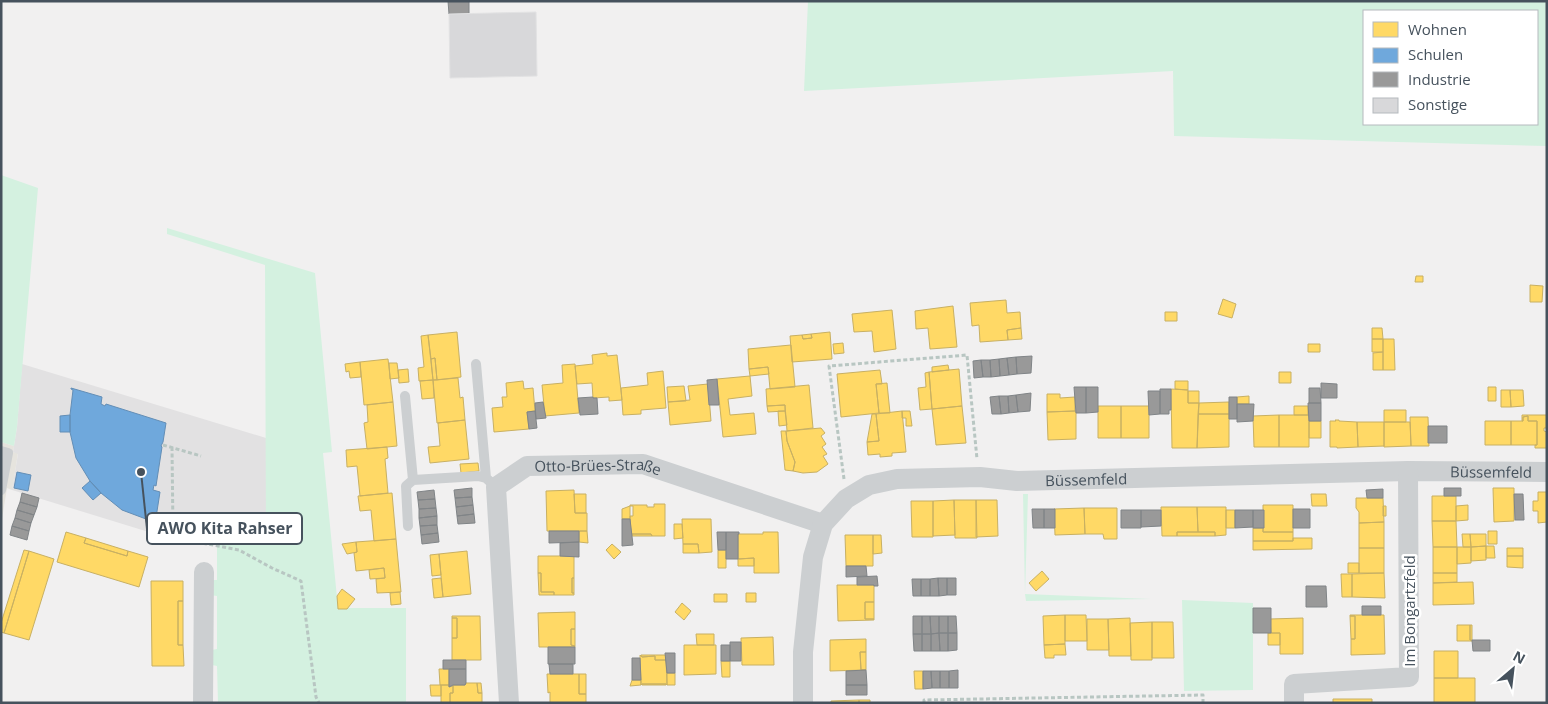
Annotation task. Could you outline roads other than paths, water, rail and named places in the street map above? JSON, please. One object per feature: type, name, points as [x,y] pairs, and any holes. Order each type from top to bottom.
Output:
[{"type":"street","name":"Otto-Brües-Straße","points":[[491,483],[527,466],[643,464],[823,524]]},
{"type":"street","name":"Büssemfeld","points":[[803,703],[803,652],[813,557],[823,524],[846,499],[869,485],[897,479],[980,477],[1017,481],[1408,471],[1547,472]]},
{"type":"street","name":"Im Bongartzfeld","points":[[1294,703],[1294,684],[1409,677],[1408,471]]},
{"type":"street","points":[[491,483],[509,703]]},
{"type":"street","points":[[203,703],[204,572]]},
{"type":"lane","points":[[476,364],[491,483]]},
{"type":"lane","points":[[405,396],[413,480]]},
{"type":"lane","points":[[1,451],[8,453],[1,490]]},
{"type":"lane","points":[[408,526],[406,486],[413,480],[478,476],[491,483]]},
{"type":"place","name":"AWO Kita Rahser","points":[[141,472]]}]
